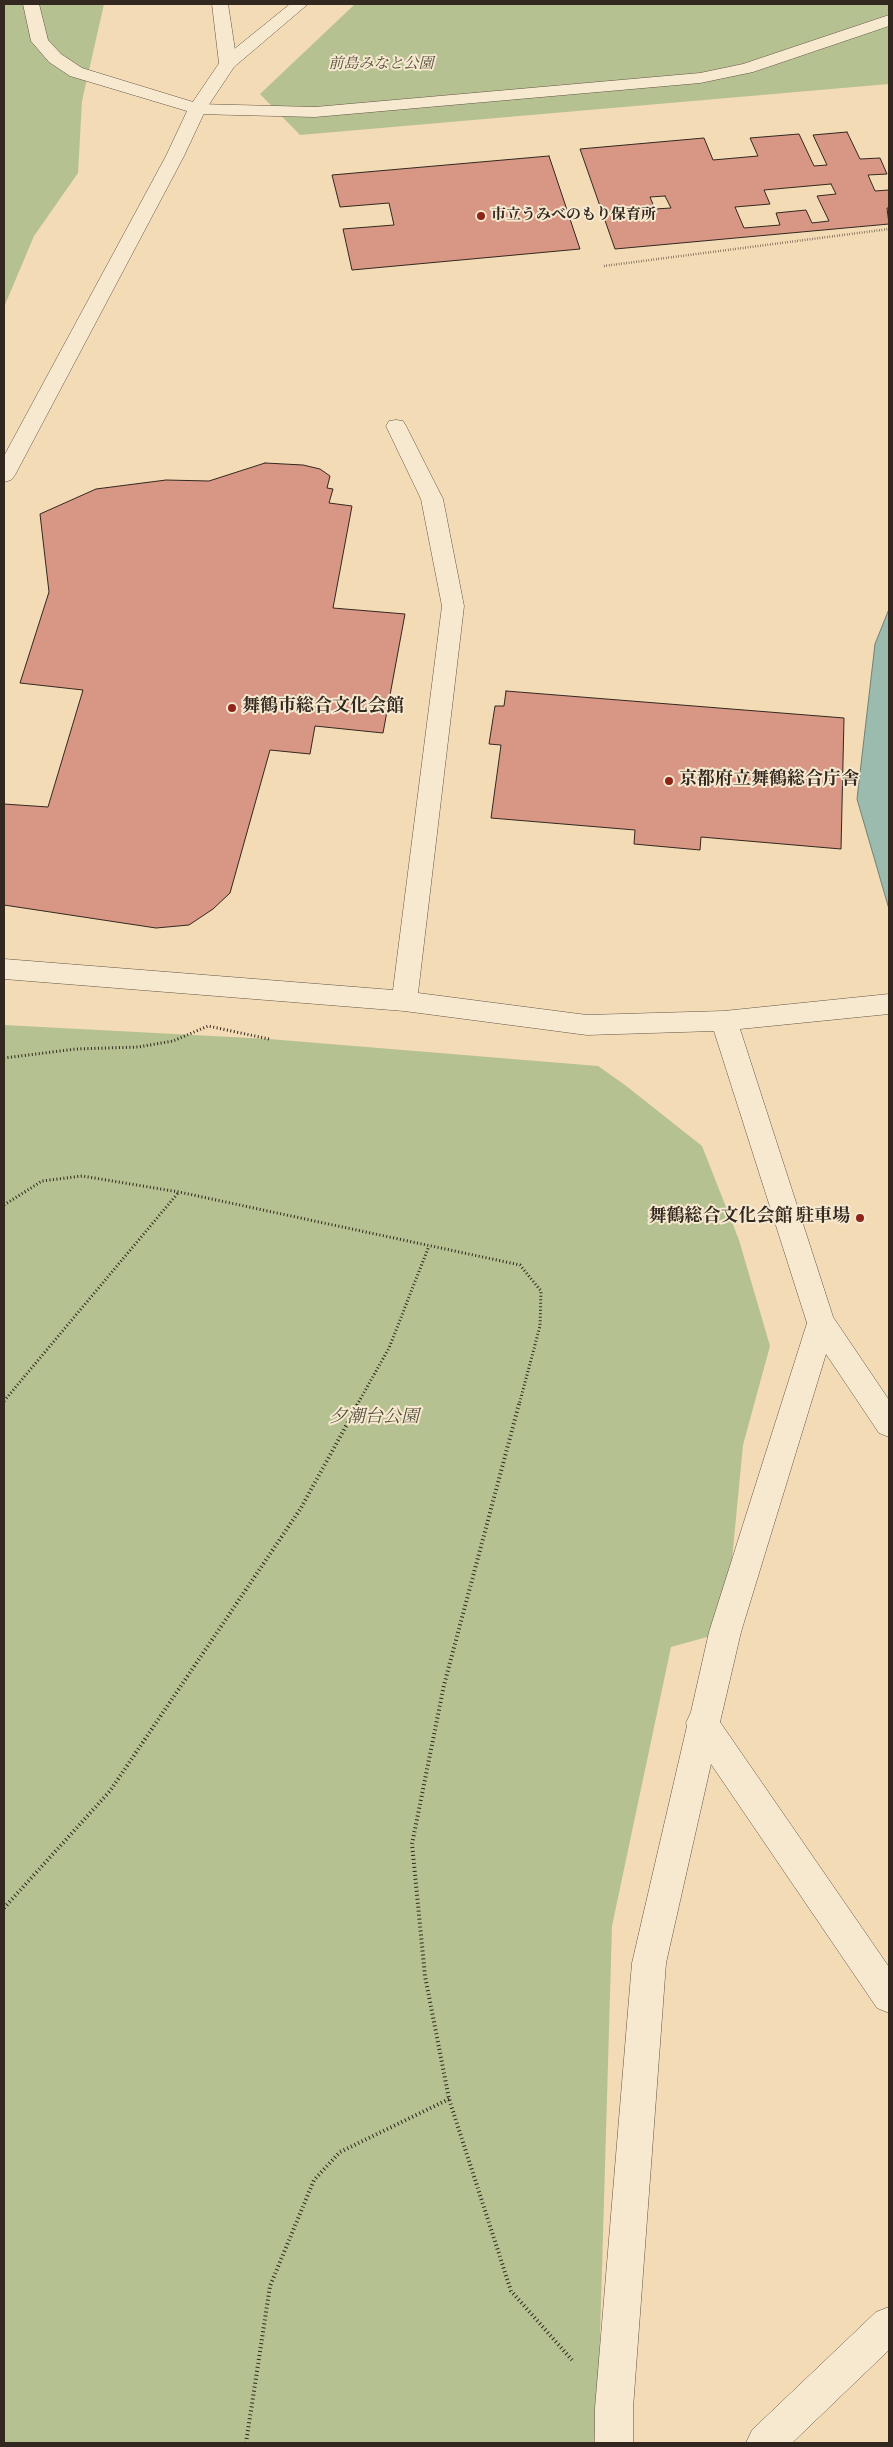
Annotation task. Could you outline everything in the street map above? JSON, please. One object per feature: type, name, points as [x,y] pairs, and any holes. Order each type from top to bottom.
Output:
[{"type":"street","points":[[31,4],[40,41],[55,58],[76,72],[197,110],[314,112],[700,78],[748,68],[889,20]]},
{"type":"street","points":[[220,4],[228,63]]},
{"type":"street","points":[[4,475],[145,214],[197,110],[228,63],[300,4]]},
{"type":"street","points":[[396,426],[432,499],[454,606],[404,1001]]},
{"type":"street","points":[[4,968],[404,1001],[588,1025],[724,1021],[889,1004]]},
{"type":"street","points":[[724,1021],[820,1323],[889,1424]]},
{"type":"street","points":[[614,2443],[614,2408],[649,1963],[702,1723],[725,1632],[820,1323]]},
{"type":"street","points":[[702,1723],[889,1996]]},
{"type":"street","points":[[765,2443],[889,2325]]},
{"type":"path","points":[[604,266],[889,229]]},
{"type":"path","points":[[4,1058],[76,1049],[138,1047],[173,1041],[208,1026],[269,1039]]},
{"type":"path","points":[[4,1206],[42,1181],[82,1176],[179,1192],[520,1265],[541,1291],[540,1326],[444,1685],[412,1844],[425,1976],[449,2099],[511,2291],[614,2408]]},
{"type":"path","points":[[4,1401],[179,1192]]},
{"type":"path","points":[[4,1908],[110,1791],[301,1508],[389,1348],[429,1246]]},
{"type":"path","points":[[246,2443],[270,2286],[314,2180],[340,2152],[449,2099]]},
{"type":"green space","points":[[4,4],[104,4],[82,101],[78,173],[34,236],[4,307]]},
{"type":"green space","name":"前島みなと公園","points":[[355,4],[889,4],[889,84],[300,135],[260,94]]},
{"type":"green space","name":"夕潮台公園","points":[[4,1025],[269,1039],[598,1066],[702,1146],[739,1240],[770,1346],[743,1445],[725,1632],[671,1647],[612,1926],[599,2372],[594,2443],[4,2443]]},
{"type":"shaded area","points":[[889,609],[889,909],[857,799],[875,644]]},
{"type":"building","points":[[847,132],[860,159],[880,158],[887,174],[868,175],[875,191],[889,190],[889,208],[887,208],[889,224],[615,249],[580,149],[704,138],[713,160],[758,156],[750,138],[799,134],[814,166],[827,165],[813,135]],"holes":[[[831,184],[836,194],[817,196],[829,221],[812,223],[806,210],[776,213],[780,225],[744,228],[735,207],[770,204],[764,190]],[[665,196],[671,208],[655,209],[650,197]]]},
{"type":"building","name":"市立うみべのもり保育所","points":[[549,156],[580,249],[352,270],[343,229],[394,225],[389,203],[340,207],[332,175]]},
{"type":"building","name":"舞鶴市総合文化会館","points":[[265,463],[303,465],[320,469],[330,476],[327,488],[333,489],[329,503],[352,506],[333,608],[405,614],[383,733],[315,726],[310,754],[270,750],[230,893],[213,909],[189,925],[156,928],[4,905],[4,804],[48,807],[83,690],[20,683],[49,592],[40,514],[96,489],[166,480],[209,481]]},
{"type":"building","name":"京都府立舞鶴総合庁舎","points":[[506,691],[844,718],[841,849],[701,837],[700,850],[634,844],[635,830],[491,818],[501,745],[489,744],[495,706],[504,706]]},
{"type":"place","name":"市立うみべのもり保育所","points":[[481,216]]},
{"type":"place","name":"舞鶴市総合文化会館","points":[[232,708]]},
{"type":"place","name":"京都府立舞鶴総合庁舎","points":[[669,781]]},
{"type":"place","name":"舞鶴総合文化会館 駐車場","points":[[860,1218]]}]
